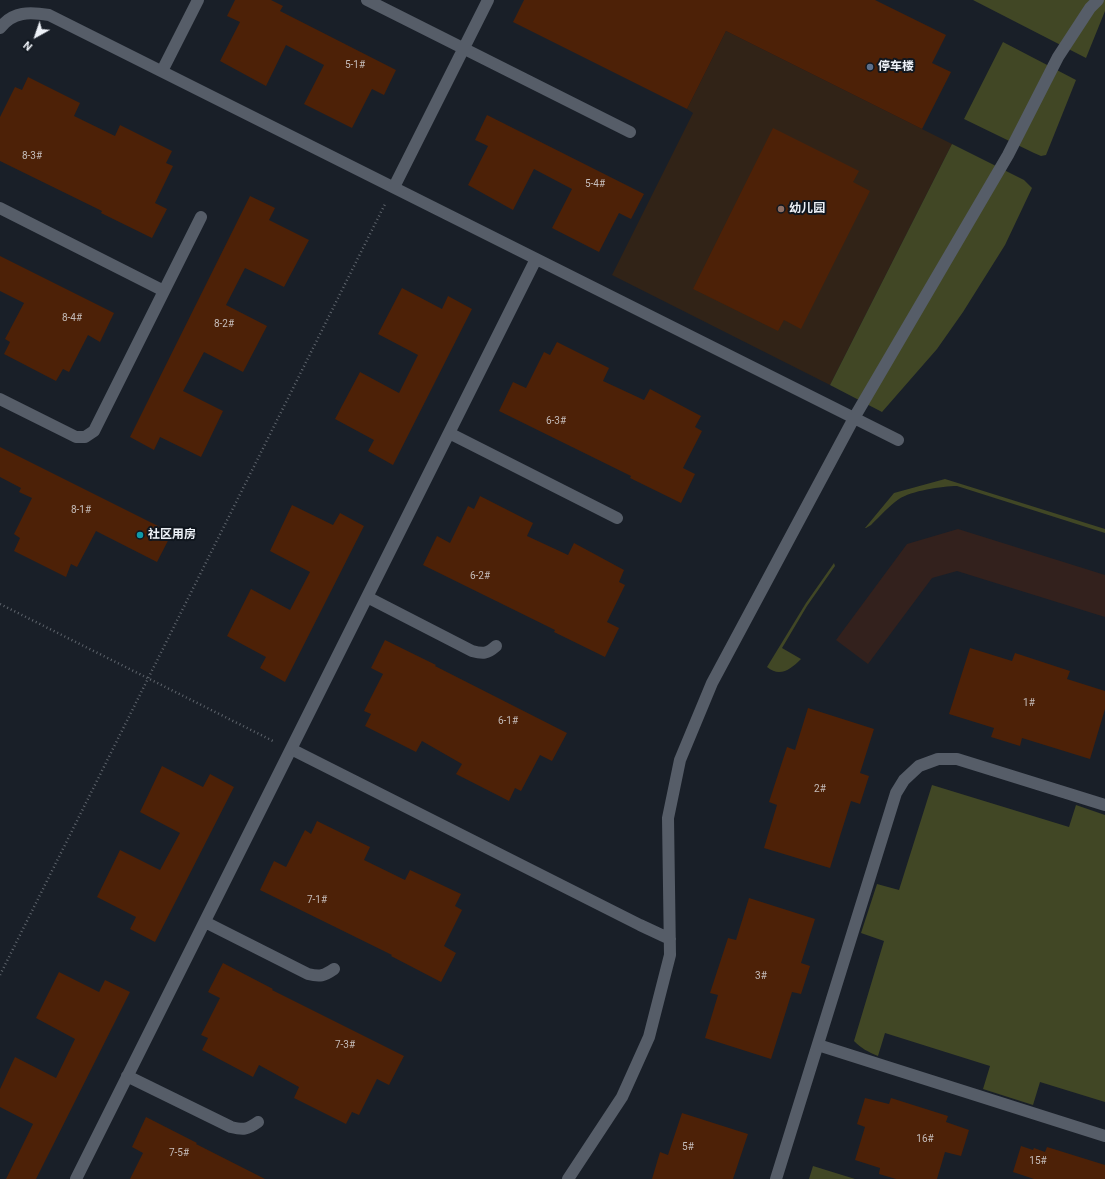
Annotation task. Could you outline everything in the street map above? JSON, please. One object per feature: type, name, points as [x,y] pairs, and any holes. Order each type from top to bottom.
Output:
[{"type":"street","points":[[162,71],[198,0]]},
{"type":"street","points":[[367,0],[630,132]]},
{"type":"street","points":[[394,187],[488,0]]},
{"type":"street","points":[[568,1179],[622,1097],[649,1037],[670,955],[668,818],[680,760],[712,683],[854,418],[1008,155],[1058,57],[1090,8],[1098,0]]},
{"type":"street","points":[[0,28],[3,24],[19,14],[34,12],[49,15],[898,440]]},
{"type":"street","points":[[0,208],[164,291]]},
{"type":"street","points":[[0,398],[76,437],[85,437],[94,430],[201,217]]},
{"type":"street","points":[[76,1179],[536,259]]},
{"type":"street","points":[[449,433],[617,518]]},
{"type":"street","points":[[367,597],[472,650],[481,653],[490,651],[496,646]]},
{"type":"street","points":[[291,750],[670,939]]},
{"type":"street","points":[[776,1179],[896,793],[904,780],[919,766],[938,759],[957,759],[1105,805]]},
{"type":"street","points":[[204,922],[308,974],[318,976],[326,975],[334,969]]},
{"type":"street","points":[[818,1045],[1105,1136]]},
{"type":"street","points":[[127,1076],[231,1127],[242,1130],[251,1127],[258,1122]]},
{"type":"path","points":[[0,975],[394,187]]},
{"type":"path","points":[[0,604],[291,750]]},
{"type":"shaded area","name":"幼儿园","points":[[726,31],[952,144],[830,385],[612,275],[693,113],[687,109]]},
{"type":"shaded area","points":[[958,529],[1105,575],[1105,617],[957,571],[932,578],[868,664],[836,640],[907,544]]},
{"type":"green space","points":[[973,0],[1105,0],[1105,11],[1086,58]]},
{"type":"green space","points":[[1003,42],[1076,80],[1046,155],[1041,156],[1034,153],[964,119]]},
{"type":"green space","points":[[952,144],[1024,180],[1032,188],[1005,245],[963,312],[937,349],[882,412],[830,385]]},
{"type":"green space","points":[[945,479],[1105,529],[1105,533],[957,486],[927,490],[904,496],[871,525],[865,528],[894,493]]},
{"type":"green space","points":[[834,563],[835,566],[807,606],[782,648],[801,659],[789,669],[781,672],[776,672],[767,667],[806,603]]},
{"type":"green space","points":[[932,785],[1069,827],[1076,805],[1105,815],[1105,1102],[1040,1082],[1033,1105],[983,1089],[990,1066],[885,1033],[878,1056],[865,1050],[854,1041],[884,941],[861,933],[877,884],[899,890]]},
{"type":"green space","points":[[813,1166],[855,1179],[809,1179]]},
{"type":"building","points":[[235,0],[271,0],[283,6],[280,11],[396,70],[384,95],[372,89],[352,128],[304,104],[324,65],[286,45],[266,86],[220,61],[240,22],[227,16]]},
{"type":"building","name":"停车楼","points":[[524,0],[875,0],[946,35],[932,63],[951,72],[922,129],[726,31],[687,109],[513,22]]},
{"type":"building","points":[[28,77],[80,103],[74,116],[115,136],[120,125],[172,151],[166,163],[173,166],[155,203],[167,209],[152,238],[101,213],[102,211],[0,161],[0,117],[15,87],[22,90]]},
{"type":"building","points":[[487,115],[644,194],[631,219],[619,213],[599,252],[552,228],[572,189],[534,169],[513,210],[468,185],[488,146],[475,140]]},
{"type":"building","points":[[773,128],[859,171],[853,182],[870,191],[801,329],[784,320],[778,331],[693,289]]},
{"type":"building","points":[[250,196],[275,208],[269,220],[309,240],[284,287],[245,268],[226,305],[267,326],[243,372],[204,352],[183,391],[223,411],[201,457],[160,437],[154,450],[130,437]]},
{"type":"building","points":[[0,256],[114,313],[100,342],[88,335],[69,372],[63,369],[56,381],[4,354],[10,342],[5,339],[24,303],[0,291]]},
{"type":"building","points":[[402,288],[442,309],[448,296],[472,309],[393,465],[368,451],[374,440],[335,419],[360,372],[399,393],[418,355],[378,334]]},
{"type":"building","points":[[557,342],[609,368],[603,381],[644,400],[650,389],[701,416],[695,427],[702,431],[683,468],[695,474],[681,503],[630,478],[631,476],[499,411],[513,382],[526,388],[544,352],[550,355]]},
{"type":"building","points":[[0,447],[172,533],[157,562],[96,531],[77,567],[71,564],[66,577],[14,551],[20,538],[14,534],[32,498],[19,492],[21,488],[0,477]]},
{"type":"building","points":[[480,496],[533,523],[527,536],[568,555],[574,543],[624,570],[619,582],[625,585],[607,622],[619,628],[605,657],[554,632],[555,630],[423,565],[437,536],[450,543],[468,506],[474,509]]},
{"type":"building","points":[[292,505],[333,525],[340,513],[364,526],[285,682],[260,668],[266,657],[227,636],[251,589],[290,610],[310,572],[270,551]]},
{"type":"building","points":[[385,640],[567,733],[552,761],[540,755],[521,791],[515,788],[509,801],[456,774],[462,764],[422,741],[416,752],[365,726],[371,714],[364,711],[383,674],[371,668]]},
{"type":"building","points":[[970,648],[1012,661],[1015,653],[1070,671],[1067,679],[1105,691],[1105,709],[1090,759],[1022,738],[1020,746],[991,737],[994,728],[949,714]]},
{"type":"building","points":[[808,708],[874,729],[860,773],[869,776],[860,804],[851,801],[830,868],[764,848],[777,805],[769,802],[787,747],[795,750]]},
{"type":"building","points":[[162,766],[203,787],[210,774],[234,787],[155,942],[130,929],[136,917],[97,897],[120,850],[160,870],[180,833],[140,812]]},
{"type":"building","points":[[317,821],[370,847],[364,860],[405,880],[410,870],[461,894],[455,906],[462,910],[444,946],[456,953],[441,982],[391,956],[392,955],[260,890],[274,861],[286,867],[305,830],[311,834]]},
{"type":"building","points":[[749,898],[815,919],[801,963],[810,966],[801,994],[792,992],[771,1059],[705,1038],[718,995],[710,993],[728,938],[736,940]]},
{"type":"building","points":[[223,963],[273,989],[272,990],[404,1056],[389,1085],[377,1079],[359,1115],[352,1112],[346,1124],[294,1098],[299,1087],[259,1065],[253,1077],[202,1050],[208,1038],[201,1035],[220,998],[208,992]]},
{"type":"building","points":[[59,972],[99,992],[105,980],[130,992],[36,1179],[6,1179],[33,1124],[0,1107],[0,1089],[15,1057],[56,1078],[75,1039],[36,1018]]},
{"type":"building","points":[[865,1098],[889,1104],[891,1098],[948,1116],[946,1122],[969,1130],[961,1156],[945,1152],[937,1179],[896,1179],[879,1174],[880,1168],[855,1160],[865,1127],[857,1124]]},
{"type":"building","points":[[682,1113],[748,1134],[733,1179],[652,1179],[660,1152],[668,1155]]},
{"type":"building","points":[[146,1117],[265,1179],[130,1179],[143,1153],[132,1147]]},
{"type":"building","points":[[1021,1146],[1033,1150],[1034,1148],[1045,1152],[1047,1147],[1105,1165],[1105,1179],[1034,1179],[1013,1172]]},
{"type":"place","name":"停车楼","points":[[870,67]]},
{"type":"place","name":"幼儿园","points":[[781,209]]},
{"type":"place","name":"社区用房","points":[[140,535]]}]
